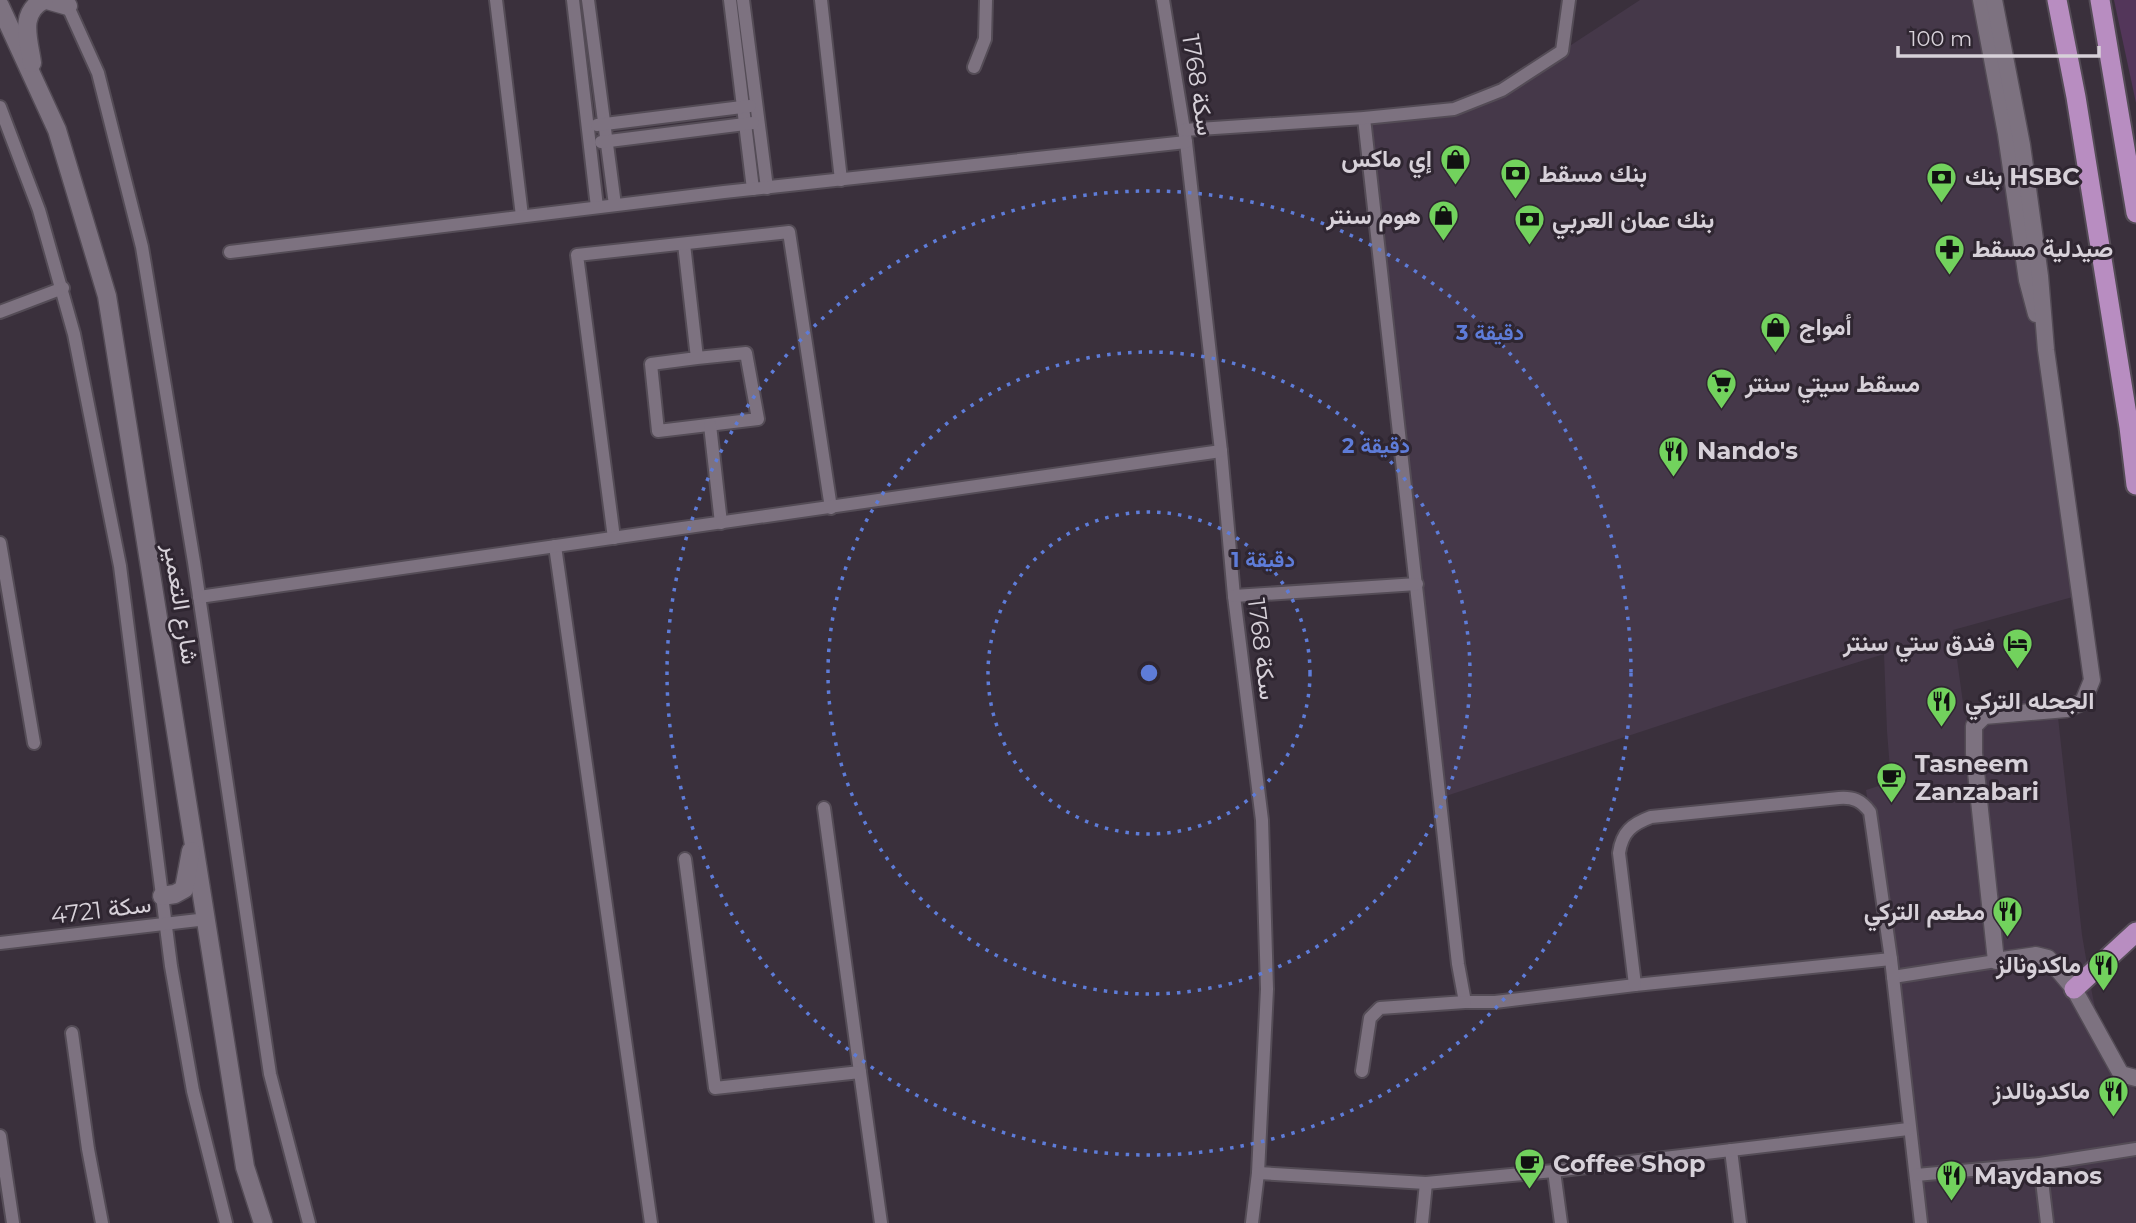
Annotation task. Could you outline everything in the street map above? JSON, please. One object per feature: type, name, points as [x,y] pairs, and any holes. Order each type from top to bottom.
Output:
[{"type":"highway","points":[[2057,0],[2076,97],[2136,485]]},
{"type":"highway","points":[[2100,0],[2136,213]]},
{"type":"highway","points":[[2104,22],[2130,100],[2136,131]]},
{"type":"highway","points":[[2074,989],[2136,932]]},
{"type":"main road","points":[[34,81],[27,29],[28,17],[36,4],[46,0],[66,3]]},
{"type":"main road","name":"شارع التعمير","points":[[0,5],[57,130],[107,296],[245,1167],[263,1223]]},
{"type":"main road","points":[[162,896],[184,889],[189,854],[194,842]]},
{"type":"street","points":[[0,5],[6,0]]},
{"type":"street","points":[[496,0],[522,216]]},
{"type":"street","points":[[573,0],[597,207]]},
{"type":"street","points":[[588,0],[615,205]]},
{"type":"street","points":[[730,0],[753,189]]},
{"type":"street","points":[[743,0],[767,188]]},
{"type":"street","points":[[821,0],[841,180]]},
{"type":"street","points":[[974,67],[985,39],[986,0]]},
{"type":"street","name":"سكة 1768","points":[[1163,0],[1185,136],[1221,451],[1234,596],[1262,820],[1268,989],[1258,1173],[1252,1223]]},
{"type":"street","points":[[230,252],[841,180],[1185,136],[1454,109],[1502,90],[1562,51],[1569,0]]},
{"type":"street","points":[[1981,0],[2006,134],[2027,280],[2046,350]]},
{"type":"street","points":[[1994,0],[2022,145],[2040,276],[2046,350],[2092,680],[2083,702],[2066,709],[1984,716],[1974,726],[1974,753],[1996,961]]},
{"type":"street","points":[[66,3],[98,73],[142,247],[199,597],[270,1074],[309,1223]]},
{"type":"street","points":[[588,126],[757,106]]},
{"type":"street","points":[[1,113],[40,210],[74,334],[120,566],[162,896],[193,1091],[226,1223]]},
{"type":"street","points":[[1364,118],[1458,964],[1465,1002]]},
{"type":"street","points":[[590,143],[759,123]]},
{"type":"street","points":[[614,538],[577,255],[789,232],[831,508]]},
{"type":"street","points":[[684,244],[697,358]]},
{"type":"street","points":[[0,312],[63,288]]},
{"type":"street","points":[[746,353],[758,419],[658,431],[651,364],[697,358],[746,353]]},
{"type":"street","points":[[710,425],[722,523]]},
{"type":"street","points":[[199,597],[1221,451]]},
{"type":"street","points":[[0,543],[34,743]]},
{"type":"street","points":[[555,546],[651,1223]]},
{"type":"street","points":[[1234,596],[1417,584]]},
{"type":"street","points":[[1636,985],[1619,853],[1629,827],[1651,817],[1839,797],[1856,799],[1864,804],[1870,812],[1891,959],[1921,1223]]},
{"type":"street","points":[[824,808],[881,1223]]},
{"type":"street","points":[[685,859],[715,1088],[860,1072]]},
{"type":"street","name":"سكة 4721","points":[[0,943],[207,919]]},
{"type":"street","points":[[1893,977],[2036,955],[2048,958],[2074,989],[2121,1074],[2136,1078]]},
{"type":"street","points":[[1362,1071],[1370,1018],[1380,1008],[1495,1002],[1891,959]]},
{"type":"street","points":[[72,1033],[88,1149],[102,1223]]},
{"type":"street","points":[[1258,1173],[1426,1183],[1554,1171],[1909,1129]]},
{"type":"street","points":[[0,1136],[8,1219]]},
{"type":"street","points":[[1916,1175],[2040,1164],[2136,1149]]},
{"type":"street","points":[[1731,1150],[1740,1223]]},
{"type":"street","points":[[2040,1164],[2047,1223]]},
{"type":"street","points":[[1554,1171],[1561,1223]]},
{"type":"street","points":[[1422,1223],[1426,1183]]},
{"type":"shaded area","points":[[1640,0],[1994,0],[2080,595],[1953,630],[1963,703],[2056,699],[2082,935],[2092,993],[2105,1056],[2136,1090],[2136,1223],[1921,1223],[1891,959],[1866,790],[1891,782],[1884,654],[1440,798],[1364,118],[1454,109],[1502,90]]},
{"type":"shaded area","points":[[2114,0],[2136,0],[2136,103]]},
{"type":"place","name":"إي ماكس","points":[[1455,186]]},
{"type":"place","name":"بنك مسقط","points":[[1516,201]]},
{"type":"place","name":"بنك HSBC","points":[[1942,204]]},
{"type":"place","name":"هوم سنتر","points":[[1444,243]]},
{"type":"place","name":"بنك عمان العربي","points":[[1529,247]]},
{"type":"place","name":"صيدلية مسقط","points":[[1949,276]]},
{"type":"place","name":"أمواج","points":[[1776,354]]},
{"type":"place","name":"مسقط سيتي سنتر","points":[[1722,411]]},
{"type":"place","name":"Nando's","points":[[1674,478]]},
{"type":"place","name":"فندق ستي سنتر","points":[[2018,670]]},
{"type":"place","name":"الجحله التركي","points":[[1942,728]]},
{"type":"place","name":"Tasneem Zanzabari","points":[[1892,805]]},
{"type":"place","name":"مطعم التركي","points":[[2008,939]]},
{"type":"place","name":"ماكدونالز","points":[[2104,992]]},
{"type":"place","name":"ماكدونالدز","points":[[2113,1118]]},
{"type":"place","name":"Coffee Shop","points":[[1530,1191]]},
{"type":"place","name":"Maydanos","points":[[1951,1203]]}]
